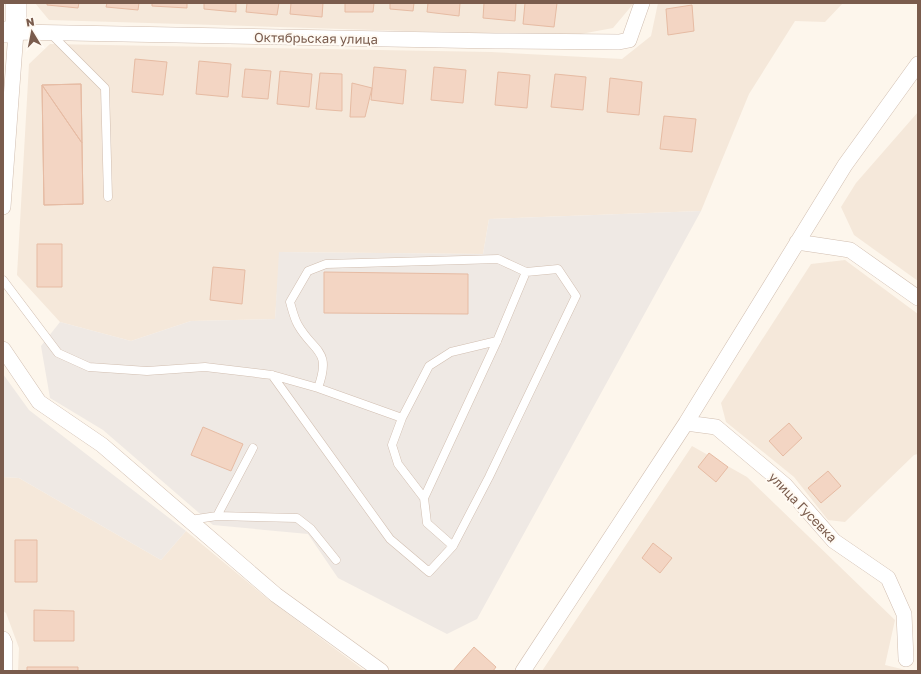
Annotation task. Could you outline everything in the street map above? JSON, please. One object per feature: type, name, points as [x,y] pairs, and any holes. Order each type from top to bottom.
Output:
[{"type":"main road","points":[[9,32],[16,3]]},
{"type":"street","name":"Октябрьская улица","points":[[9,32],[503,42],[619,42],[630,40],[642,3]]},
{"type":"street","points":[[3,207],[9,32]]},
{"type":"street","points":[[523,671],[686,423],[845,164],[918,64]]},
{"type":"street","points":[[798,242],[850,250],[918,298]]},
{"type":"street","points":[[3,349],[38,402],[102,445],[276,595],[381,671]]},
{"type":"street","name":"улица Гусевка","points":[[686,423],[716,427],[785,486],[834,541],[888,578],[904,614],[906,658]]},
{"type":"street","points":[[3,639],[5,644],[5,671]]},
{"type":"lane","points":[[51,33],[105,88],[108,197]]},
{"type":"lane","points":[[272,375],[390,539],[429,572],[453,546],[489,477],[576,296],[558,269],[526,272],[498,259],[326,264],[308,271],[290,302],[298,325],[321,354],[324,370],[318,388]]},
{"type":"lane","points":[[424,498],[497,341],[526,272]]},
{"type":"lane","points":[[3,280],[58,353],[89,367],[147,371],[205,367],[272,375],[318,388],[402,418]]},
{"type":"lane","points":[[453,546],[427,522],[424,498],[398,464],[392,445],[402,418],[429,366],[451,352],[497,341]]},
{"type":"lane","points":[[217,516],[254,448]]},
{"type":"lane","points":[[190,520],[217,516],[297,518],[310,529],[336,560]]},
{"type":"shaded area","points":[[35,3],[634,3],[613,28],[570,36],[49,20]]},
{"type":"shaded area","points":[[658,3],[843,3],[825,22],[795,21],[749,94],[701,211],[489,219],[483,254],[280,252],[275,319],[191,321],[131,341],[60,322],[17,275],[29,64],[50,44],[491,52],[622,59],[651,36]]},
{"type":"shaded area","points":[[918,112],[918,281],[854,235],[841,207],[856,183]]},
{"type":"shaded area","points":[[701,211],[477,619],[447,634],[338,578],[308,534],[213,525],[103,430],[50,398],[41,346],[60,322],[131,341],[191,321],[275,319],[279,252],[483,254],[489,219]]},
{"type":"shaded area","points":[[845,260],[918,314],[918,454],[914,455],[845,522],[828,520],[794,477],[726,422],[721,403],[811,264]]},
{"type":"shaded area","points":[[3,374],[29,410],[186,531],[161,560],[19,478],[3,477]]},
{"type":"shaded area","points":[[692,446],[747,477],[895,620],[885,665],[910,671],[542,671]]},
{"type":"shaded area","points":[[3,477],[19,478],[161,560],[186,531],[268,599],[365,671],[18,671],[19,648],[6,613],[3,611]]},
{"type":"building","points":[[47,3],[79,3],[78,8],[47,5]]},
{"type":"building","points":[[107,3],[139,3],[138,10],[106,7]]},
{"type":"building","points":[[152,3],[187,3],[187,8],[152,6]]},
{"type":"building","points":[[204,3],[236,3],[236,12],[204,9]]},
{"type":"building","points":[[247,3],[279,3],[277,15],[246,12]]},
{"type":"building","points":[[291,3],[323,3],[322,17],[290,14]]},
{"type":"building","points":[[345,3],[374,3],[373,12],[345,12]]},
{"type":"building","points":[[390,3],[414,3],[413,11],[390,9]]},
{"type":"building","points":[[428,3],[460,3],[459,16],[427,12]]},
{"type":"building","points":[[484,3],[516,3],[515,21],[483,18]]},
{"type":"building","points":[[525,3],[557,3],[554,27],[523,24]]},
{"type":"building","points":[[692,5],[694,31],[668,35],[666,9]]},
{"type":"building","points":[[135,59],[167,62],[163,95],[132,92]]},
{"type":"building","points":[[199,61],[231,64],[228,97],[196,94]]},
{"type":"building","points":[[374,67],[406,70],[403,104],[371,100]]},
{"type":"building","points":[[434,67],[466,70],[463,103],[431,100]]},
{"type":"building","points":[[245,69],[271,71],[268,99],[242,97]]},
{"type":"building","points":[[280,71],[312,74],[309,107],[277,104]]},
{"type":"building","points":[[498,72],[530,75],[527,108],[495,105]]},
{"type":"building","points":[[320,73],[342,74],[342,111],[316,109]]},
{"type":"building","points":[[555,74],[586,77],[583,110],[551,107]]},
{"type":"building","points":[[610,78],[642,82],[639,115],[607,112]]},
{"type":"building","points":[[352,83],[372,88],[365,117],[350,117]]},
{"type":"building","points":[[81,84],[83,204],[44,205],[42,85]]},
{"type":"building","points":[[81,84],[82,143],[42,85]]},
{"type":"building","points":[[42,85],[82,143],[83,204],[44,205]]},
{"type":"building","points":[[664,116],[696,119],[692,152],[660,149]]},
{"type":"building","points":[[37,244],[62,244],[62,287],[37,287]]},
{"type":"building","points":[[213,267],[245,270],[242,304],[210,300]]},
{"type":"building","points":[[324,272],[468,274],[468,314],[324,313]]},
{"type":"building","points":[[789,423],[802,438],[783,456],[769,441]]},
{"type":"building","points":[[203,427],[243,444],[231,471],[191,455]]},
{"type":"building","points":[[709,453],[728,467],[716,482],[698,467]]},
{"type":"building","points":[[828,471],[841,486],[821,503],[808,488]]},
{"type":"building","points":[[15,540],[37,540],[37,582],[15,582]]},
{"type":"building","points":[[653,543],[672,558],[660,573],[642,558]]},
{"type":"building","points":[[34,610],[74,611],[74,641],[34,641]]},
{"type":"building","points":[[474,647],[496,667],[493,671],[453,671]]},
{"type":"building","points":[[27,667],[78,667],[78,671],[27,671]]}]
